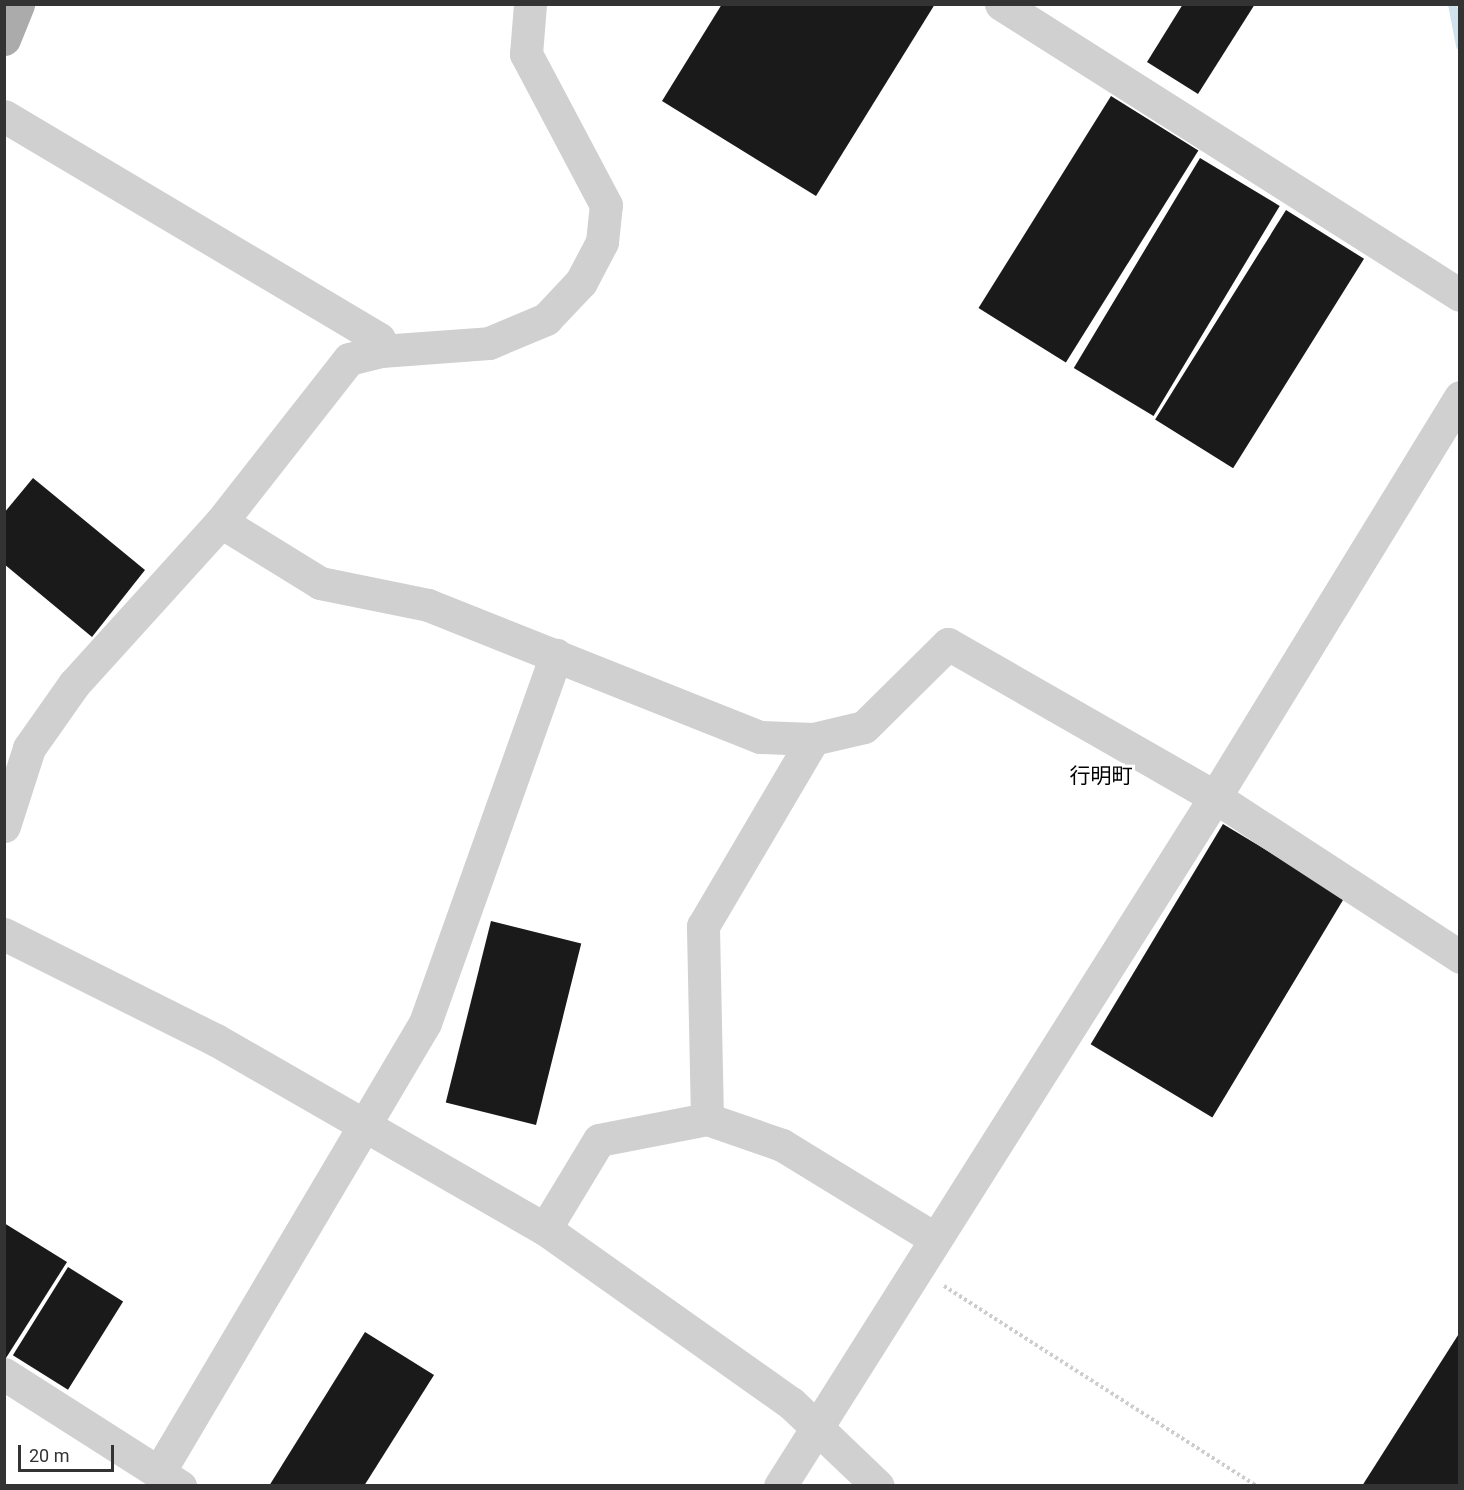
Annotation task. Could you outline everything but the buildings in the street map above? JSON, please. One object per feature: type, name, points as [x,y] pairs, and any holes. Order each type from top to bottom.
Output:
[{"type":"main road","points":[[4,39],[18,4]]},
{"type":"street","points":[[4,826],[29,748],[74,684],[221,522],[349,359],[381,351],[489,343],[546,319],[581,282],[602,242],[606,205],[526,54],[530,4]]},
{"type":"street","points":[[1001,4],[1460,295]]},
{"type":"street","points":[[4,116],[379,339],[381,351]]},
{"type":"street","points":[[780,1485],[816,1424],[1215,797],[1460,397]]},
{"type":"street","points":[[221,522],[320,583],[428,605],[760,737],[813,739],[864,727],[948,644],[1215,797],[1460,957]]},
{"type":"street","points":[[4,1374],[169,1479],[425,1023],[556,655]]},
{"type":"street","points":[[707,1119],[704,926],[813,739]]},
{"type":"street","points":[[4,934],[195,1029],[545,1229],[816,1424],[878,1485]]},
{"type":"street","points":[[545,1229],[599,1140],[707,1119],[782,1145],[934,1238]]},
{"type":"path","points":[[915,1268],[1257,1485]]},
{"type":"waterway","points":[[1452,4],[1460,45]]},
{"type":"district","name":"行明町","points":[[1101,776]]}]
